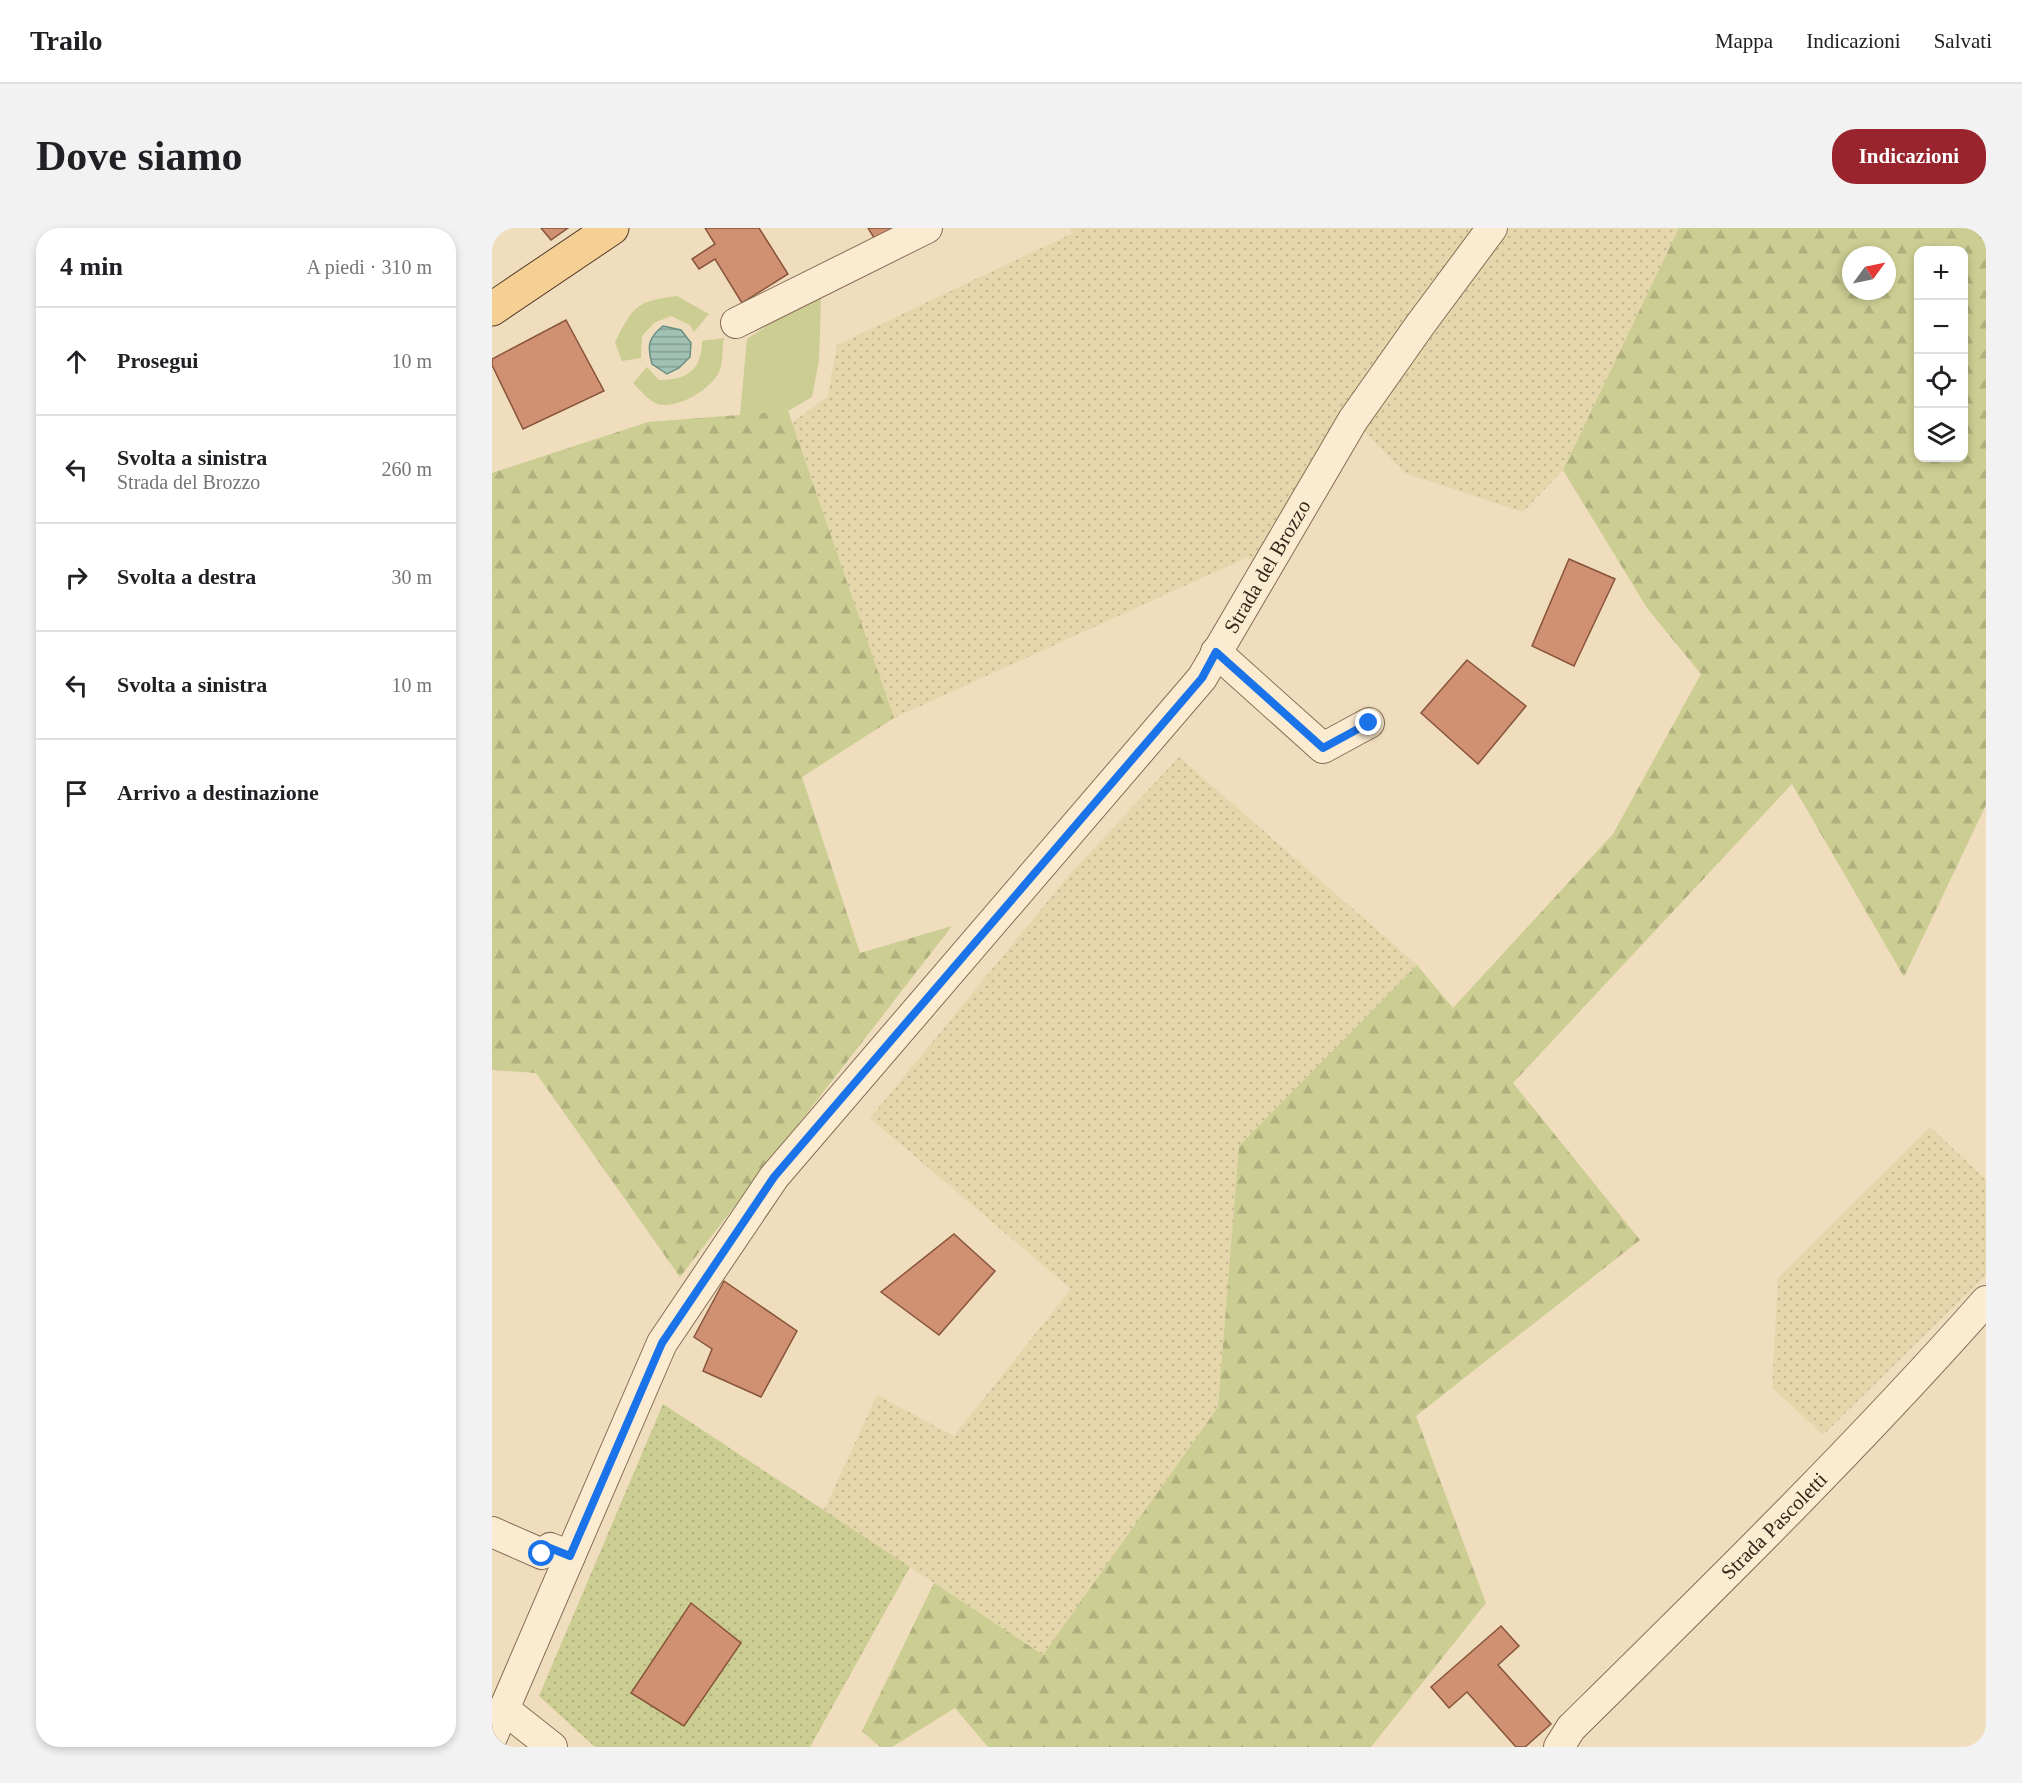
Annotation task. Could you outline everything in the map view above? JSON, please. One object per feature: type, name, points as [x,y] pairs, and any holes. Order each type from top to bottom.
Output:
[{"type":"main road","points":[[498,300],[612,228]]},
{"type":"street","points":[[736,322],[927,228]]},
{"type":"street","name":"Strada del Brozzo","points":[[492,1737],[504,1709],[556,1555],[662,1343],[774,1177],[1202,678],[1353,420],[1492,228]]},
{"type":"street","points":[[1216,652],[1323,748],[1369,723]]},
{"type":"street","name":"Strada Pascoletti","points":[[1559,1747],[1571,1728],[1675,1626],[1912,1384],[1986,1301]]},
{"type":"street","points":[[492,1532],[556,1555]]},
{"type":"street","points":[[504,1709],[552,1747]]},
{"type":"shaded area","points":[[1070,228],[1679,228],[1563,470],[1523,512],[1405,473],[1353,420],[1260,578],[1248,557],[894,718],[792,423],[828,396],[837,345],[1073,233]]},
{"type":"shaded area","points":[[663,326],[681,330],[691,343],[690,357],[679,368],[667,374],[652,364],[650,352],[650,343],[654,334]]},
{"type":"shaded area","points":[[1179,757],[1417,965],[1239,1146],[1218,1407],[1043,1656],[824,1510],[877,1395],[954,1436],[1071,1289],[870,1118],[1071,873]]},
{"type":"shaded area","points":[[1930,1127],[1986,1180],[1986,1275],[1823,1435],[1772,1387],[1778,1278]]},
{"type":"green space","points":[[1679,228],[1986,228],[1986,805],[1904,977],[1792,784],[1513,1083],[1640,1240],[1416,1416],[1486,1603],[1371,1747],[988,1747],[955,1708],[892,1747],[880,1747],[862,1731],[934,1583],[1043,1655],[1218,1407],[1239,1146],[1417,965],[1453,1008],[1613,834],[1701,674],[1647,608],[1563,470]]},
{"type":"green space","points":[[813,295],[821,296],[819,360],[812,397],[788,411],[740,415],[747,339]]},
{"type":"green space","points":[[677,296],[709,314],[694,332],[690,325],[671,316],[654,323],[642,336],[641,358],[622,361],[615,343],[631,314],[652,300]]},
{"type":"green space","points":[[724,338],[721,366],[716,377],[704,390],[687,400],[670,405],[658,404],[633,383],[647,367],[659,380],[684,376],[696,367],[702,341]]},
{"type":"green space","points":[[788,411],[894,718],[802,777],[860,953],[952,926],[680,1277],[536,1073],[492,1070],[492,473],[648,422]]},
{"type":"green space","points":[[663,1404],[910,1567],[810,1747],[595,1747],[539,1696]]},
{"type":"building","points":[[541,228],[568,228],[551,240]]},
{"type":"building","points":[[705,228],[759,228],[788,274],[742,303],[715,259],[699,269],[692,259],[715,244]]},
{"type":"building","points":[[868,228],[903,228],[878,244]]},
{"type":"building","points":[[566,320],[604,391],[523,429],[492,365],[492,359]]},
{"type":"building","points":[[1569,559],[1615,579],[1574,666],[1532,646]]},
{"type":"building","points":[[1467,660],[1526,706],[1478,764],[1421,713]]},
{"type":"building","points":[[954,1234],[995,1271],[939,1335],[881,1292]]},
{"type":"building","points":[[724,1281],[797,1331],[761,1397],[703,1371],[712,1349],[694,1337]]},
{"type":"building","points":[[691,1603],[741,1643],[684,1726],[631,1693]]},
{"type":"building","points":[[1501,1626],[1519,1646],[1498,1665],[1551,1724],[1525,1747],[1516,1747],[1467,1692],[1449,1708],[1431,1687]]},
{"type":"route","points":[[542,1554],[550,1548],[570,1556],[662,1343],[774,1177],[1202,678],[1216,652],[1323,748],[1369,723]]}]
